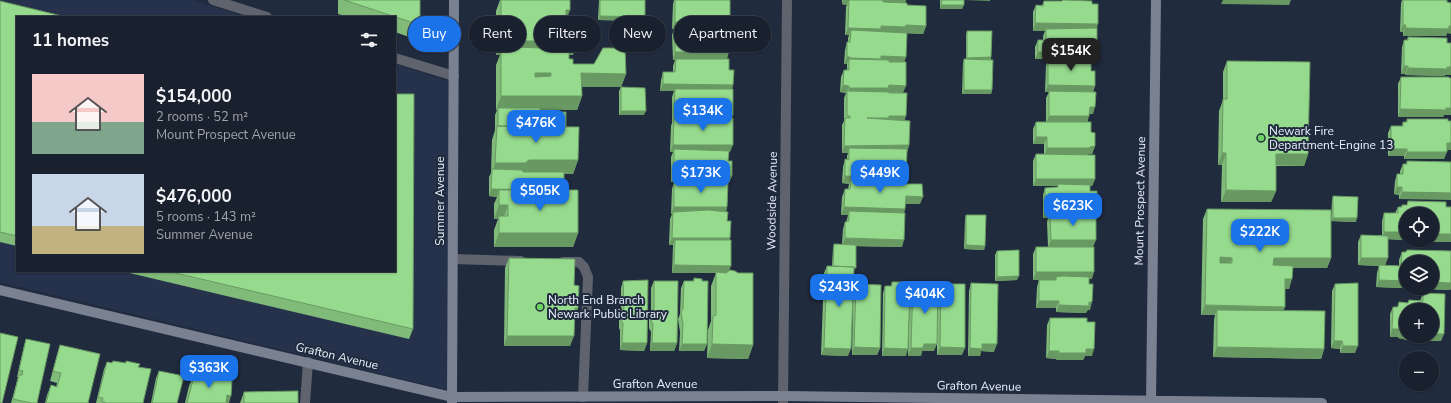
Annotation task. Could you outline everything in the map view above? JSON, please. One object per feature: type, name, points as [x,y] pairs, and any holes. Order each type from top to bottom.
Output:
[{"type":"street","points":[[213,0],[264,16]]},
{"type":"street","name":"Summer Avenue","points":[[452,400],[454,0]]},
{"type":"street","name":"Woodside Avenue","points":[[783,400],[787,0]]},
{"type":"street","name":"Mount Prospect Avenue","points":[[1151,402],[1156,0]]},
{"type":"street","points":[[396,58],[454,76]]},
{"type":"street","points":[[453,259],[535,261]]},
{"type":"street","points":[[550,262],[579,262],[584,267],[588,277],[583,397]]},
{"type":"street","name":"Grafton Avenue","points":[[0,290],[308,362],[452,400],[583,397],[783,400],[1322,403]]},
{"type":"street","points":[[304,403],[308,362]]},
{"type":"shaded area","points":[[0,0],[193,0],[243,16],[16,16],[16,272],[396,272],[396,64],[454,83],[452,391],[0,282]]},
{"type":"building","points":[[344,0],[420,0],[420,16],[408,16],[408,21]]},
{"type":"building","points":[[501,0],[570,0],[570,10],[566,10],[566,16],[534,16],[534,41],[526,41],[526,16],[501,16]]},
{"type":"building","points":[[600,0],[645,0],[645,16],[600,16]]},
{"type":"building","points":[[675,0],[730,0],[730,16],[675,16]]},
{"type":"building","points":[[849,0],[889,0],[882,1],[926,6],[926,26],[881,26],[881,29],[848,28]]},
{"type":"building","points":[[942,0],[964,0],[964,5],[941,5]]},
{"type":"building","points":[[1403,0],[1447,0],[1447,2],[1451,3],[1451,26],[1449,26],[1449,29],[1405,28],[1406,25],[1403,25]]},
{"type":"building","points":[[0,1],[62,16],[16,16],[16,236],[0,232]]},
{"type":"building","points":[[1044,1],[1092,1],[1092,4],[1098,4],[1098,24],[1035,23],[1036,5],[1043,6]]},
{"type":"building","points":[[1097,28],[1097,43],[1090,43],[1089,54],[1038,52],[1038,40],[1046,40],[1046,29]]},
{"type":"building","points":[[851,30],[907,33],[906,57],[881,56],[881,59],[849,58],[850,57],[847,57],[847,42],[850,42]]},
{"type":"building","points":[[967,31],[992,31],[991,57],[967,58]]},
{"type":"building","points":[[1408,37],[1447,38],[1447,43],[1451,43],[1451,67],[1447,67],[1447,69],[1408,68],[1408,66],[1404,66],[1404,40],[1408,40]]},
{"type":"building","points":[[526,47],[534,48],[534,52],[569,52],[569,59],[573,59],[573,64],[594,64],[603,48],[609,48],[609,52],[625,52],[626,74],[581,73],[582,96],[501,96],[501,52],[526,52]],"holes":[[[535,73],[551,73],[551,76],[535,77]]]},
{"type":"building","points":[[1048,58],[1091,58],[1091,71],[1095,71],[1095,86],[1048,85]]},
{"type":"building","points":[[676,59],[729,59],[729,70],[734,70],[733,85],[663,84],[663,72],[675,72]]},
{"type":"building","points":[[849,59],[906,62],[906,86],[889,85],[888,88],[849,88],[849,86],[843,85],[844,70],[849,70]]},
{"type":"building","points":[[964,59],[993,60],[992,90],[964,90]]},
{"type":"building","name":"Newark Fire Department-Engine 13","points":[[1227,61],[1310,62],[1308,154],[1276,154],[1276,191],[1226,190],[1226,153],[1222,153],[1223,99],[1227,99]]},
{"type":"building","points":[[1401,77],[1451,78],[1451,108],[1446,108],[1446,110],[1400,109]]},
{"type":"building","points":[[621,87],[645,88],[646,111],[621,111]]},
{"type":"building","points":[[675,89],[733,89],[733,115],[674,115]]},
{"type":"building","points":[[847,91],[907,93],[906,116],[867,118],[910,121],[909,145],[844,146],[845,118],[850,118],[850,116],[847,116]]},
{"type":"building","points":[[1049,91],[1096,92],[1095,107],[1090,107],[1089,116],[1049,116]]},
{"type":"building","points":[[396,94],[414,94],[413,329],[171,272],[396,272]]},
{"type":"building","points":[[498,108],[540,108],[540,112],[566,112],[566,127],[498,126]]},
{"type":"building","points":[[674,118],[733,118],[733,145],[673,145]]},
{"type":"building","points":[[1407,119],[1448,119],[1448,121],[1451,121],[1451,143],[1447,143],[1447,152],[1407,152],[1407,149],[1391,149],[1391,126],[1403,126],[1403,122],[1407,122]]},
{"type":"building","points":[[1036,122],[1091,122],[1091,132],[1095,133],[1095,146],[1090,148],[1047,148],[1047,137],[1036,137]]},
{"type":"building","points":[[497,126],[579,127],[578,160],[529,160],[525,163],[495,163]]},
{"type":"building","points":[[849,148],[907,149],[906,178],[845,176],[845,159],[849,160]]},
{"type":"building","points":[[674,149],[729,151],[728,161],[732,161],[732,176],[674,175]]},
{"type":"building","points":[[1036,154],[1095,155],[1095,179],[1036,179]]},
{"type":"building","points":[[1407,161],[1451,162],[1451,193],[1402,192],[1402,187],[1397,187],[1397,174],[1403,174],[1403,164],[1407,164]]},
{"type":"building","points":[[492,169],[522,170],[523,172],[564,172],[564,190],[491,189]]},
{"type":"building","points":[[851,179],[906,180],[906,184],[922,184],[923,197],[906,196],[905,209],[844,207],[845,189],[850,189]]},
{"type":"building","points":[[674,181],[728,181],[727,207],[674,207]]},
{"type":"building","points":[[1058,184],[1090,185],[1090,191],[1097,191],[1097,210],[1090,210],[1090,213],[1057,213],[1057,210],[1045,211],[1045,188],[1058,187]]},
{"type":"building","points":[[499,190],[578,190],[578,233],[499,233],[499,216],[508,216],[508,205],[499,205]]},
{"type":"building","points":[[1333,196],[1358,197],[1357,218],[1333,218]]},
{"type":"building","points":[[1408,201],[1446,202],[1446,207],[1451,207],[1451,234],[1439,234],[1439,207],[1402,207],[1402,205],[1407,205]]},
{"type":"building","points":[[1398,207],[1399,232],[1384,232],[1384,213],[1398,213]]},
{"type":"building","points":[[1207,209],[1331,210],[1331,258],[1274,258],[1273,265],[1293,266],[1292,279],[1285,279],[1285,307],[1205,305]],"holes":[[[1220,257],[1232,258],[1232,263],[1220,263]]]},
{"type":"building","points":[[708,210],[728,212],[727,221],[731,221],[730,238],[672,238],[673,212]]},
{"type":"building","points":[[849,211],[905,213],[904,240],[845,238],[845,222],[849,221]]},
{"type":"building","points":[[1050,214],[1096,214],[1096,240],[1051,240]]},
{"type":"building","points":[[966,215],[986,215],[985,246],[966,245]]},
{"type":"building","points":[[1361,235],[1388,236],[1388,258],[1361,258]]},
{"type":"building","points":[[675,240],[731,240],[731,266],[674,265]]},
{"type":"building","points":[[834,244],[856,245],[856,268],[833,266]]},
{"type":"building","points":[[1036,247],[1094,247],[1094,272],[1036,272]]},
{"type":"building","points":[[1019,250],[1019,276],[997,277],[997,251]]},
{"type":"building","points":[[1407,250],[1451,251],[1451,283],[1439,282],[1439,255],[1402,255],[1402,252],[1406,252]]},
{"type":"building","name":"North End Branch Newark Public Library","points":[[509,258],[575,259],[574,285],[579,286],[578,308],[575,308],[574,336],[507,336]]},
{"type":"building","points":[[1379,265],[1399,266],[1399,281],[1379,280]]},
{"type":"building","points":[[827,266],[854,267],[851,349],[824,348]]},
{"type":"building","points":[[730,270],[738,273],[753,273],[753,345],[712,344],[713,316],[716,315],[716,272],[726,273]]},
{"type":"building","points":[[1056,277],[1089,277],[1089,284],[1093,284],[1092,302],[1089,302],[1089,306],[1059,305],[1059,301],[1039,301],[1039,280],[1056,280]]},
{"type":"building","points":[[694,278],[702,279],[702,281],[708,281],[707,344],[682,344],[683,324],[681,312],[683,309],[684,281],[694,281]]},
{"type":"building","points":[[648,280],[647,343],[622,343],[623,323],[621,321],[622,311],[624,309],[623,281]]},
{"type":"building","points":[[654,281],[678,281],[677,343],[652,343],[653,324],[651,321],[654,309]]},
{"type":"building","points":[[892,282],[904,282],[904,285],[910,285],[908,349],[884,348],[885,286],[892,286]]},
{"type":"building","points":[[913,283],[938,283],[937,344],[924,344],[923,348],[911,348]]},
{"type":"building","points":[[971,283],[998,284],[997,344],[982,344],[982,349],[970,348]]},
{"type":"building","points":[[1358,283],[1358,346],[1343,346],[1342,341],[1334,341],[1335,284]]},
{"type":"building","points":[[856,284],[881,285],[880,348],[854,347]]},
{"type":"building","points":[[941,284],[965,284],[965,348],[940,347]]},
{"type":"building","points":[[1445,294],[1444,334],[1439,334],[1439,303],[1408,303],[1409,300],[1423,301],[1423,295]]},
{"type":"building","points":[[1399,302],[1408,303],[1399,303],[1399,329],[1392,329],[1393,307],[1398,307]]},
{"type":"building","points":[[1217,310],[1325,311],[1324,349],[1217,347]]},
{"type":"building","points":[[1050,318],[1087,318],[1087,322],[1095,322],[1094,349],[1086,349],[1086,353],[1059,353],[1059,351],[1049,351]]},
{"type":"building","points":[[0,333],[18,337],[2,403],[0,403]]},
{"type":"building","points":[[26,339],[50,344],[37,403],[13,399],[19,375],[22,375],[23,371],[19,370]]},
{"type":"building","points":[[60,345],[100,354],[88,403],[46,403],[51,385],[57,387],[61,373],[53,371]]},
{"type":"building","points":[[113,361],[126,363],[126,361],[140,364],[138,367],[151,369],[143,403],[105,403],[102,402],[103,398],[98,397],[107,362],[112,363]]},
{"type":"building","points":[[159,371],[184,376],[177,403],[152,403]]},
{"type":"building","points":[[195,372],[232,380],[231,396],[227,395],[226,403],[187,403]]},
{"type":"building","points":[[298,391],[298,403],[244,403],[244,392]]},
{"type":"place","name":"Newark Fire Department-Engine 13","points":[[1261,138]]},
{"type":"place","name":"North End Branch Newark Public Library","points":[[540,307]]}]
